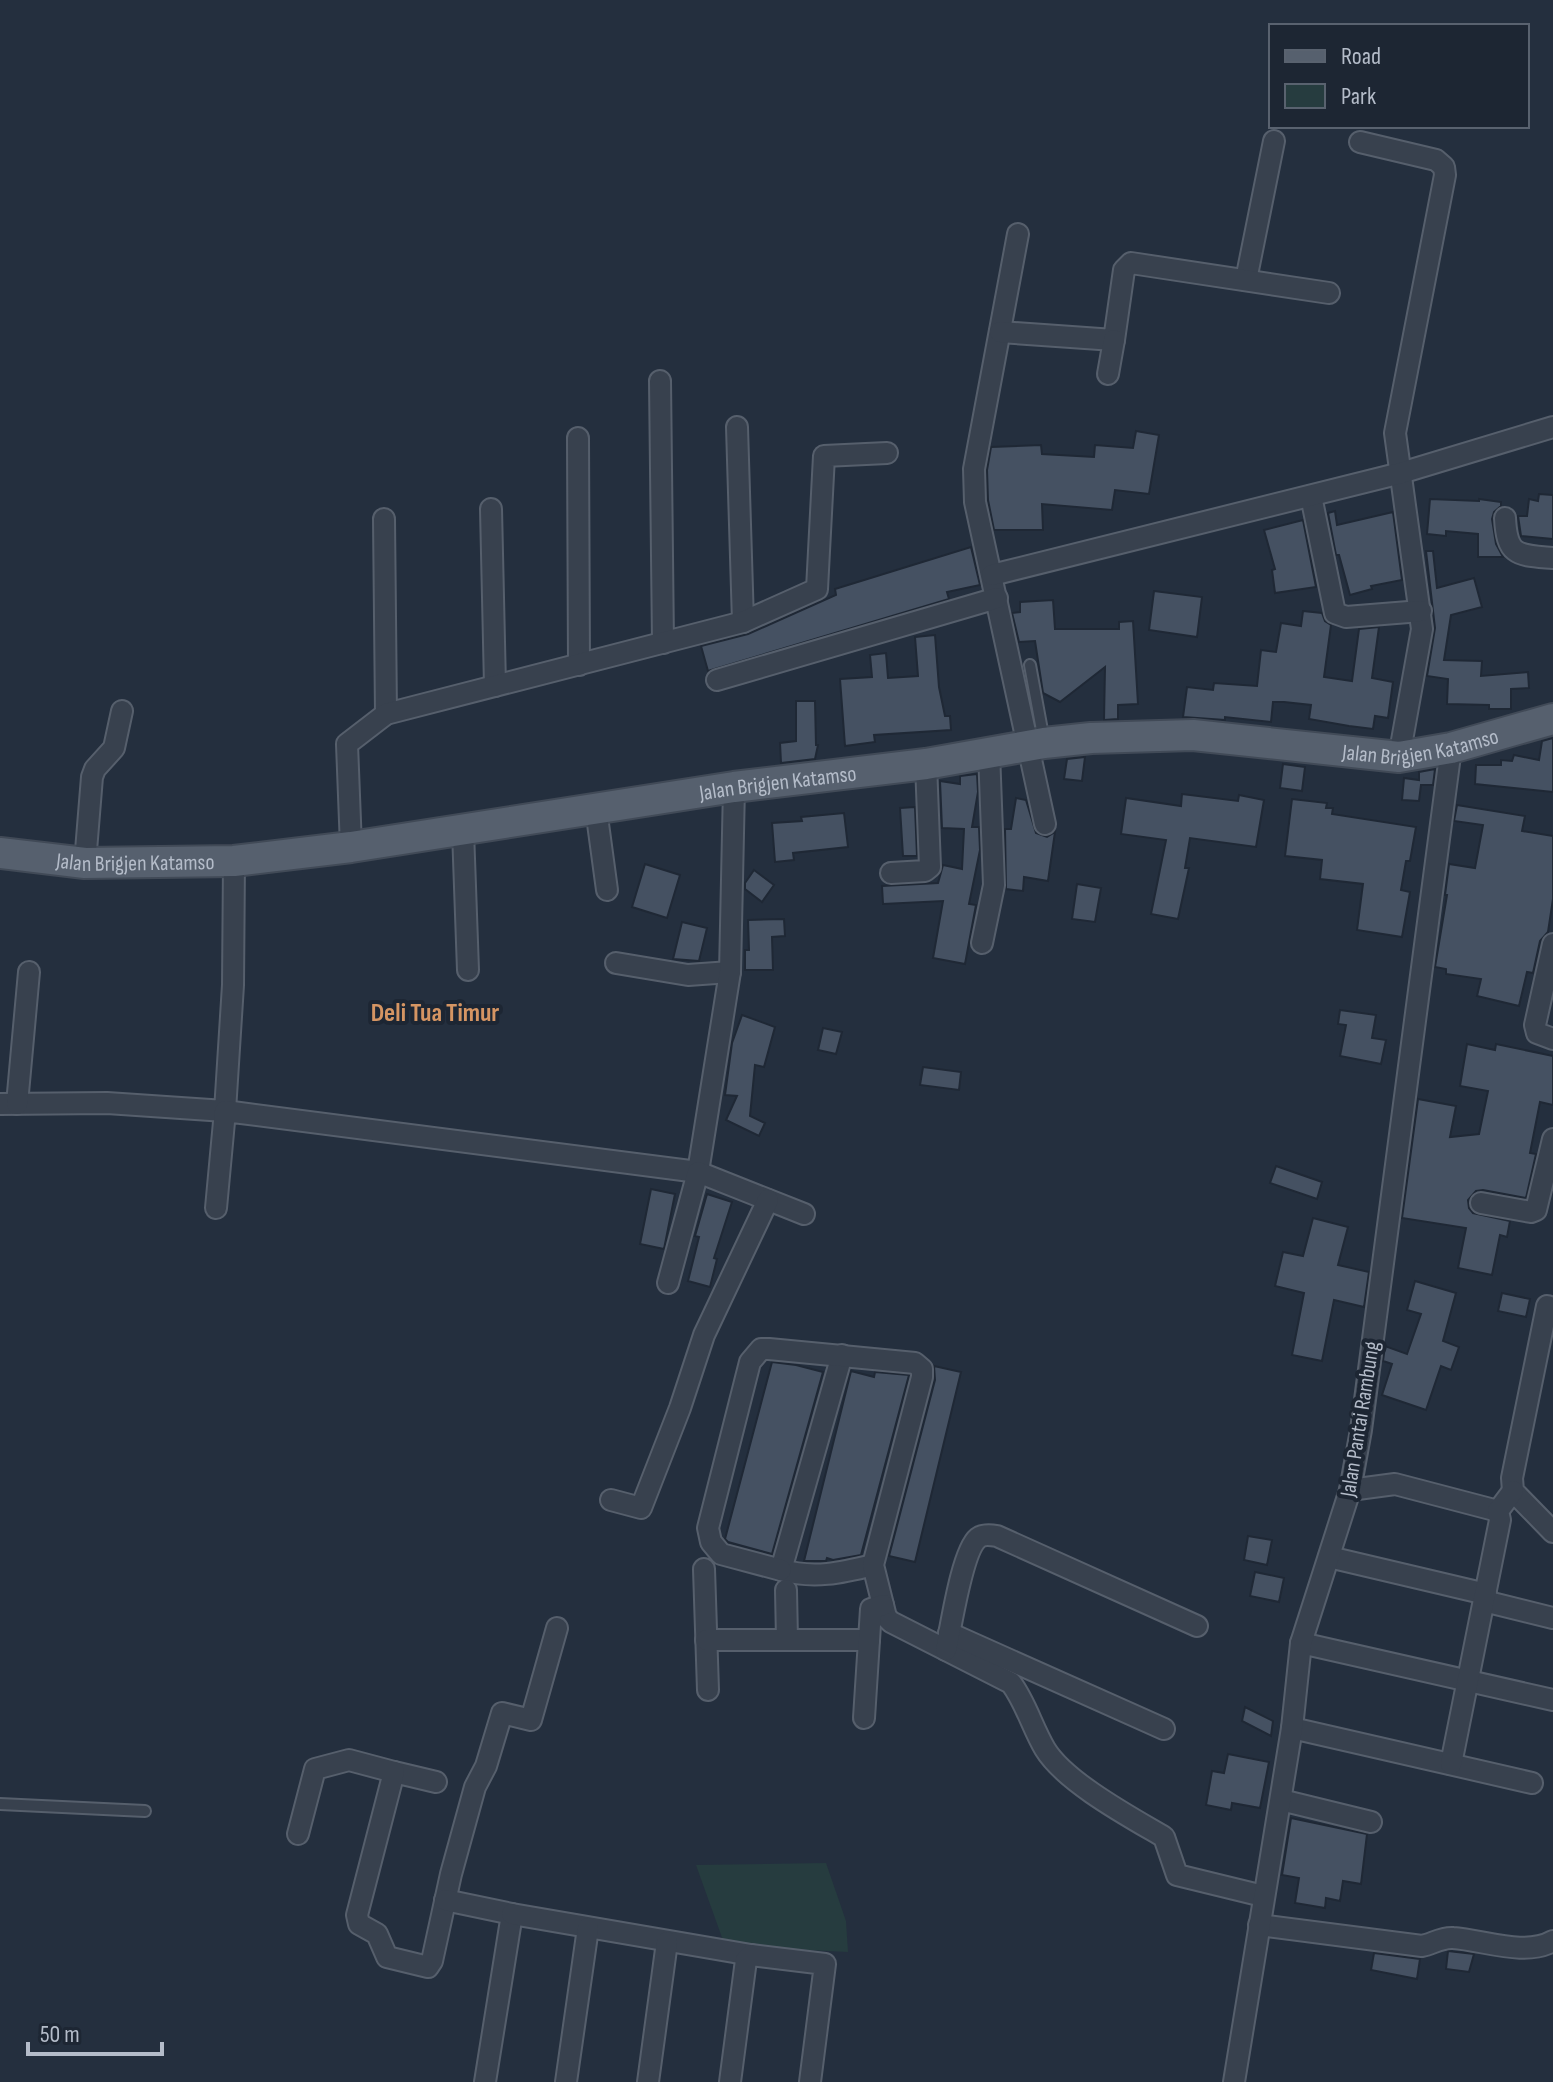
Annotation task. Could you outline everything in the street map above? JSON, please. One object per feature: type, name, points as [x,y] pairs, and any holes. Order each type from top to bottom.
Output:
[{"type":"main road","name":"Jalan Brigjen Katamso","points":[[0,853],[85,863],[234,861],[463,831],[734,787],[926,764],[1091,738],[1193,735],[1399,757],[1451,748],[1553,719]]},
{"type":"street","points":[[1246,280],[1274,141]]},
{"type":"street","points":[[1360,142],[1436,160],[1444,167],[1445,175],[1395,433],[1422,629],[1399,757]]},
{"type":"street","points":[[1018,234],[974,469],[975,502],[1036,745],[1045,824]]},
{"type":"street","points":[[1108,374],[1124,270],[1128,265],[1136,263],[1329,293]]},
{"type":"street","points":[[1000,332],[1114,340]]},
{"type":"street","points":[[660,381],[663,643]]},
{"type":"street","points":[[737,427],[743,622]]},
{"type":"street","points":[[992,575],[1401,473],[1553,427]]},
{"type":"street","points":[[578,438],[579,665]]},
{"type":"street","points":[[351,847],[347,744],[386,714],[743,622],[817,589],[824,456],[887,453]]},
{"type":"street","points":[[1311,496],[1335,613],[1346,617],[1421,611]]},
{"type":"street","points":[[491,509],[495,686]]},
{"type":"street","points":[[1505,518],[1506,541],[1511,548],[1531,556],[1553,558]]},
{"type":"street","points":[[384,519],[386,714]]},
{"type":"street","points":[[717,680],[997,598]]},
{"type":"street","points":[[85,863],[92,777],[95,769],[114,748],[122,711]]},
{"type":"street","name":"Jalan Pantai Rambung","points":[[1234,2082],[1292,1728],[1301,1643],[1350,1490],[1361,1430],[1451,748]]},
{"type":"street","points":[[982,943],[994,885],[989,752]]},
{"type":"street","points":[[891,873],[925,871],[930,867],[926,764]]},
{"type":"street","points":[[668,1283],[698,1172],[730,972],[734,787]]},
{"type":"street","points":[[596,809],[607,890]]},
{"type":"street","points":[[463,831],[468,970]]},
{"type":"street","points":[[216,1208],[233,985],[234,861]]},
{"type":"street","points":[[1553,944],[1535,1025],[1537,1033],[1553,1039]]},
{"type":"street","points":[[616,963],[688,975],[730,972]]},
{"type":"street","points":[[29,972],[8,1104],[107,1103],[225,1111],[698,1172],[804,1214]]},
{"type":"street","points":[[1481,1203],[1531,1212],[1536,1210],[1553,1139]]},
{"type":"street","points":[[611,1500],[641,1508],[704,1335],[768,1200]]},
{"type":"street","points":[[1553,1308],[1547,1306],[1512,1478],[1513,1491],[1553,1532]]},
{"type":"street","points":[[864,1718],[871,1609],[878,1581],[922,1377],[922,1369],[915,1363],[900,1361],[761,1349],[750,1362],[744,1382],[708,1528],[711,1542],[721,1554],[783,1580],[831,1575],[878,1581]]},
{"type":"street","points":[[787,1640],[783,1580],[842,1355]]},
{"type":"street","points":[[1350,1490],[1395,1484],[1498,1511]]},
{"type":"street","points":[[1451,1764],[1500,1520],[1498,1511],[1513,1491]]},
{"type":"street","points":[[948,1642],[967,1553],[979,1537],[986,1535],[997,1536],[1197,1626]]},
{"type":"street","points":[[1329,1557],[1553,1618]]},
{"type":"street","points":[[704,1569],[708,1690]]},
{"type":"street","points":[[878,1581],[886,1617],[891,1622],[1164,1729]]},
{"type":"street","points":[[394,1772],[357,1915],[359,1924],[377,1934],[387,1957],[428,1967],[475,1787],[486,1766],[502,1713],[531,1720],[557,1628]]},
{"type":"street","points":[[706,1640],[869,1640]]},
{"type":"street","points":[[948,1642],[1011,1683],[1055,1763],[1111,1805],[1164,1837],[1177,1875],[1263,1896]]},
{"type":"street","points":[[1301,1643],[1553,1700]]},
{"type":"street","points":[[1292,1728],[1532,1783]]},
{"type":"street","points":[[298,1834],[315,1769],[349,1760],[436,1782]]},
{"type":"street","points":[[1281,1800],[1371,1822]]},
{"type":"street","points":[[445,1900],[667,1942],[825,1964],[810,2082]]},
{"type":"street","points":[[485,2082],[512,1914]]},
{"type":"street","points":[[1259,1925],[1422,1946],[1447,1938],[1526,1948],[1541,1948],[1553,1941]]},
{"type":"street","points":[[566,2082],[588,1928]]},
{"type":"street","points":[[648,2082],[667,1942]]},
{"type":"street","points":[[730,2082],[746,1960],[751,1955]]},
{"type":"lane","points":[[1030,665],[1036,745]]},
{"type":"lane","points":[[0,1804],[145,1811]]},
{"type":"green space","points":[[826,1863],[846,1921],[848,1952],[725,1946],[696,1865]]},
{"type":"building","points":[[1136,431],[1159,435],[1149,494],[1115,490],[1112,510],[1042,504],[1043,530],[994,530],[988,500],[987,470],[991,447],[1041,445],[1042,454],[1094,457],[1095,445],[1133,448]]},
{"type":"building","points":[[1539,494],[1553,495],[1553,539],[1521,536],[1518,516],[1527,516],[1529,499],[1538,501]]},
{"type":"building","points":[[1430,499],[1501,502],[1492,519],[1496,544],[1503,557],[1478,557],[1478,534],[1446,531],[1446,536],[1427,534]]},
{"type":"building","points":[[1335,511],[1337,525],[1393,512],[1402,580],[1371,586],[1372,589],[1350,595],[1339,555],[1336,555],[1328,513]]},
{"type":"building","points":[[1303,520],[1316,587],[1275,593],[1272,570],[1275,569],[1264,530]]},
{"type":"building","points":[[971,547],[980,585],[947,592],[949,599],[708,671],[701,646],[748,634],[836,595],[835,589]]},
{"type":"building","points":[[1426,551],[1433,551],[1437,588],[1474,578],[1482,607],[1451,615],[1444,660],[1482,661],[1481,676],[1528,672],[1529,688],[1511,689],[1511,709],[1447,704],[1448,679],[1427,676],[1435,628]]},
{"type":"building","points":[[1154,591],[1202,597],[1197,637],[1149,630]]},
{"type":"building","points":[[1053,600],[1055,629],[1119,629],[1119,622],[1133,621],[1138,704],[1118,705],[1118,719],[1104,720],[1105,667],[1060,702],[1043,693],[1035,641],[1019,642],[1012,613],[1020,612],[1020,602]]},
{"type":"building","points":[[1303,611],[1322,613],[1331,625],[1324,677],[1352,681],[1359,629],[1379,627],[1372,678],[1393,682],[1388,718],[1375,716],[1373,729],[1349,726],[1309,719],[1311,705],[1284,702],[1273,702],[1271,722],[1183,717],[1187,687],[1213,690],[1214,683],[1257,686],[1261,650],[1276,652],[1281,623],[1301,626]]},
{"type":"building","points":[[935,635],[939,687],[945,716],[950,716],[951,730],[874,735],[875,742],[845,746],[840,679],[872,677],[870,655],[886,653],[888,678],[918,676],[915,637]]},
{"type":"building","points":[[796,701],[815,701],[818,745],[815,759],[781,763],[780,743],[796,741]]},
{"type":"building","points":[[1553,738],[1553,792],[1475,784],[1476,765],[1501,765],[1501,760],[1512,761],[1514,755],[1539,760],[1542,741]]},
{"type":"building","points":[[1085,757],[1082,781],[1064,779],[1067,759]]},
{"type":"building","points":[[1283,764],[1305,767],[1302,791],[1280,788]]},
{"type":"building","points":[[1435,769],[1433,785],[1421,785],[1419,801],[1402,800],[1404,778],[1419,780],[1419,772]]},
{"type":"building","points":[[977,774],[978,792],[972,827],[979,827],[980,850],[969,904],[976,905],[965,964],[933,958],[943,901],[883,904],[882,886],[938,883],[943,865],[962,869],[964,829],[942,828],[940,781],[960,784],[960,776]]},
{"type":"building","points":[[1182,794],[1238,801],[1239,795],[1264,800],[1256,847],[1190,838],[1185,868],[1189,868],[1178,919],[1151,914],[1166,840],[1121,834],[1126,798],[1181,806]]},
{"type":"building","points":[[1016,798],[1026,800],[1036,833],[1047,837],[1055,832],[1048,881],[1024,877],[1023,891],[1006,889],[1005,829],[1011,829]]},
{"type":"building","points":[[1292,799],[1327,803],[1326,808],[1333,808],[1332,814],[1416,827],[1401,890],[1410,892],[1402,937],[1357,930],[1363,884],[1320,879],[1322,860],[1285,856]]},
{"type":"building","points":[[1457,805],[1525,816],[1522,831],[1553,836],[1553,899],[1548,932],[1540,941],[1533,973],[1527,972],[1519,1006],[1477,996],[1481,979],[1446,974],[1446,969],[1435,967],[1449,864],[1475,868],[1483,825],[1454,821]]},
{"type":"building","points":[[915,807],[917,856],[903,856],[900,808]]},
{"type":"building","points":[[844,813],[848,847],[793,853],[794,860],[775,862],[772,823]]},
{"type":"building","points":[[645,864],[680,875],[667,918],[632,907]]},
{"type":"building","points":[[754,870],[774,885],[762,902],[745,889],[745,883]]},
{"type":"building","points":[[1077,884],[1101,888],[1095,922],[1072,919]]},
{"type":"building","points":[[784,919],[785,936],[772,937],[773,970],[745,970],[745,950],[749,950],[748,920]]},
{"type":"building","points":[[682,922],[707,928],[699,961],[673,959]]},
{"type":"building","points":[[1340,1010],[1376,1015],[1372,1038],[1386,1040],[1381,1064],[1340,1056],[1346,1025],[1338,1024]]},
{"type":"building","points":[[742,1015],[775,1027],[764,1067],[755,1065],[750,1116],[765,1123],[759,1136],[726,1120],[737,1096],[725,1095],[732,1043]]},
{"type":"building","points":[[823,1028],[842,1032],[836,1054],[818,1050]]},
{"type":"building","points":[[1467,1044],[1495,1050],[1496,1044],[1553,1056],[1553,1105],[1540,1102],[1530,1153],[1536,1154],[1526,1198],[1483,1190],[1476,1191],[1468,1200],[1473,1213],[1510,1221],[1507,1237],[1500,1235],[1492,1275],[1458,1268],[1466,1228],[1402,1218],[1418,1099],[1456,1106],[1450,1137],[1479,1134],[1488,1091],[1460,1086]]},
{"type":"building","points":[[923,1067],[961,1072],[959,1090],[920,1085]]},
{"type":"building","points":[[1276,1166],[1322,1182],[1317,1199],[1270,1183]]},
{"type":"building","points":[[651,1189],[675,1194],[664,1249],[640,1244]]},
{"type":"building","points":[[707,1194],[732,1202],[714,1258],[717,1259],[710,1287],[688,1281],[699,1237],[695,1236]]},
{"type":"building","points":[[1313,1218],[1348,1227],[1338,1265],[1369,1272],[1364,1307],[1334,1300],[1322,1361],[1292,1355],[1304,1293],[1275,1286],[1283,1252],[1303,1256]]},
{"type":"building","points":[[1415,1281],[1456,1293],[1443,1341],[1459,1347],[1451,1370],[1441,1366],[1426,1410],[1382,1395],[1392,1364],[1383,1361],[1385,1346],[1407,1354],[1421,1314],[1407,1310]]},
{"type":"building","points":[[1502,1293],[1530,1299],[1526,1317],[1498,1311]]},
{"type":"building","points":[[772,1362],[823,1372],[772,1554],[725,1539]]},
{"type":"building","points":[[934,1366],[961,1372],[915,1562],[889,1556],[935,1380]]},
{"type":"building","points":[[851,1371],[874,1377],[875,1372],[909,1375],[861,1555],[804,1561]]},
{"type":"building","points":[[1248,1536],[1272,1540],[1267,1565],[1244,1560]]},
{"type":"building","points":[[1255,1572],[1284,1578],[1279,1602],[1250,1596]]},
{"type":"building","points":[[1245,1707],[1273,1721],[1271,1736],[1242,1721]]},
{"type":"building","points":[[1228,1754],[1269,1762],[1260,1808],[1232,1803],[1231,1810],[1206,1805],[1212,1771],[1224,1773]]},
{"type":"building","points":[[1291,1818],[1367,1834],[1361,1884],[1343,1881],[1340,1901],[1326,1898],[1325,1908],[1295,1903],[1299,1878],[1282,1875]]},
{"type":"building","points":[[1448,1951],[1474,1954],[1469,1972],[1446,1969]]},
{"type":"building","points":[[1374,1953],[1420,1959],[1417,1979],[1371,1970]]},
{"type":"district","name":"Deli Tua Timur","points":[[435,1012]]}]
